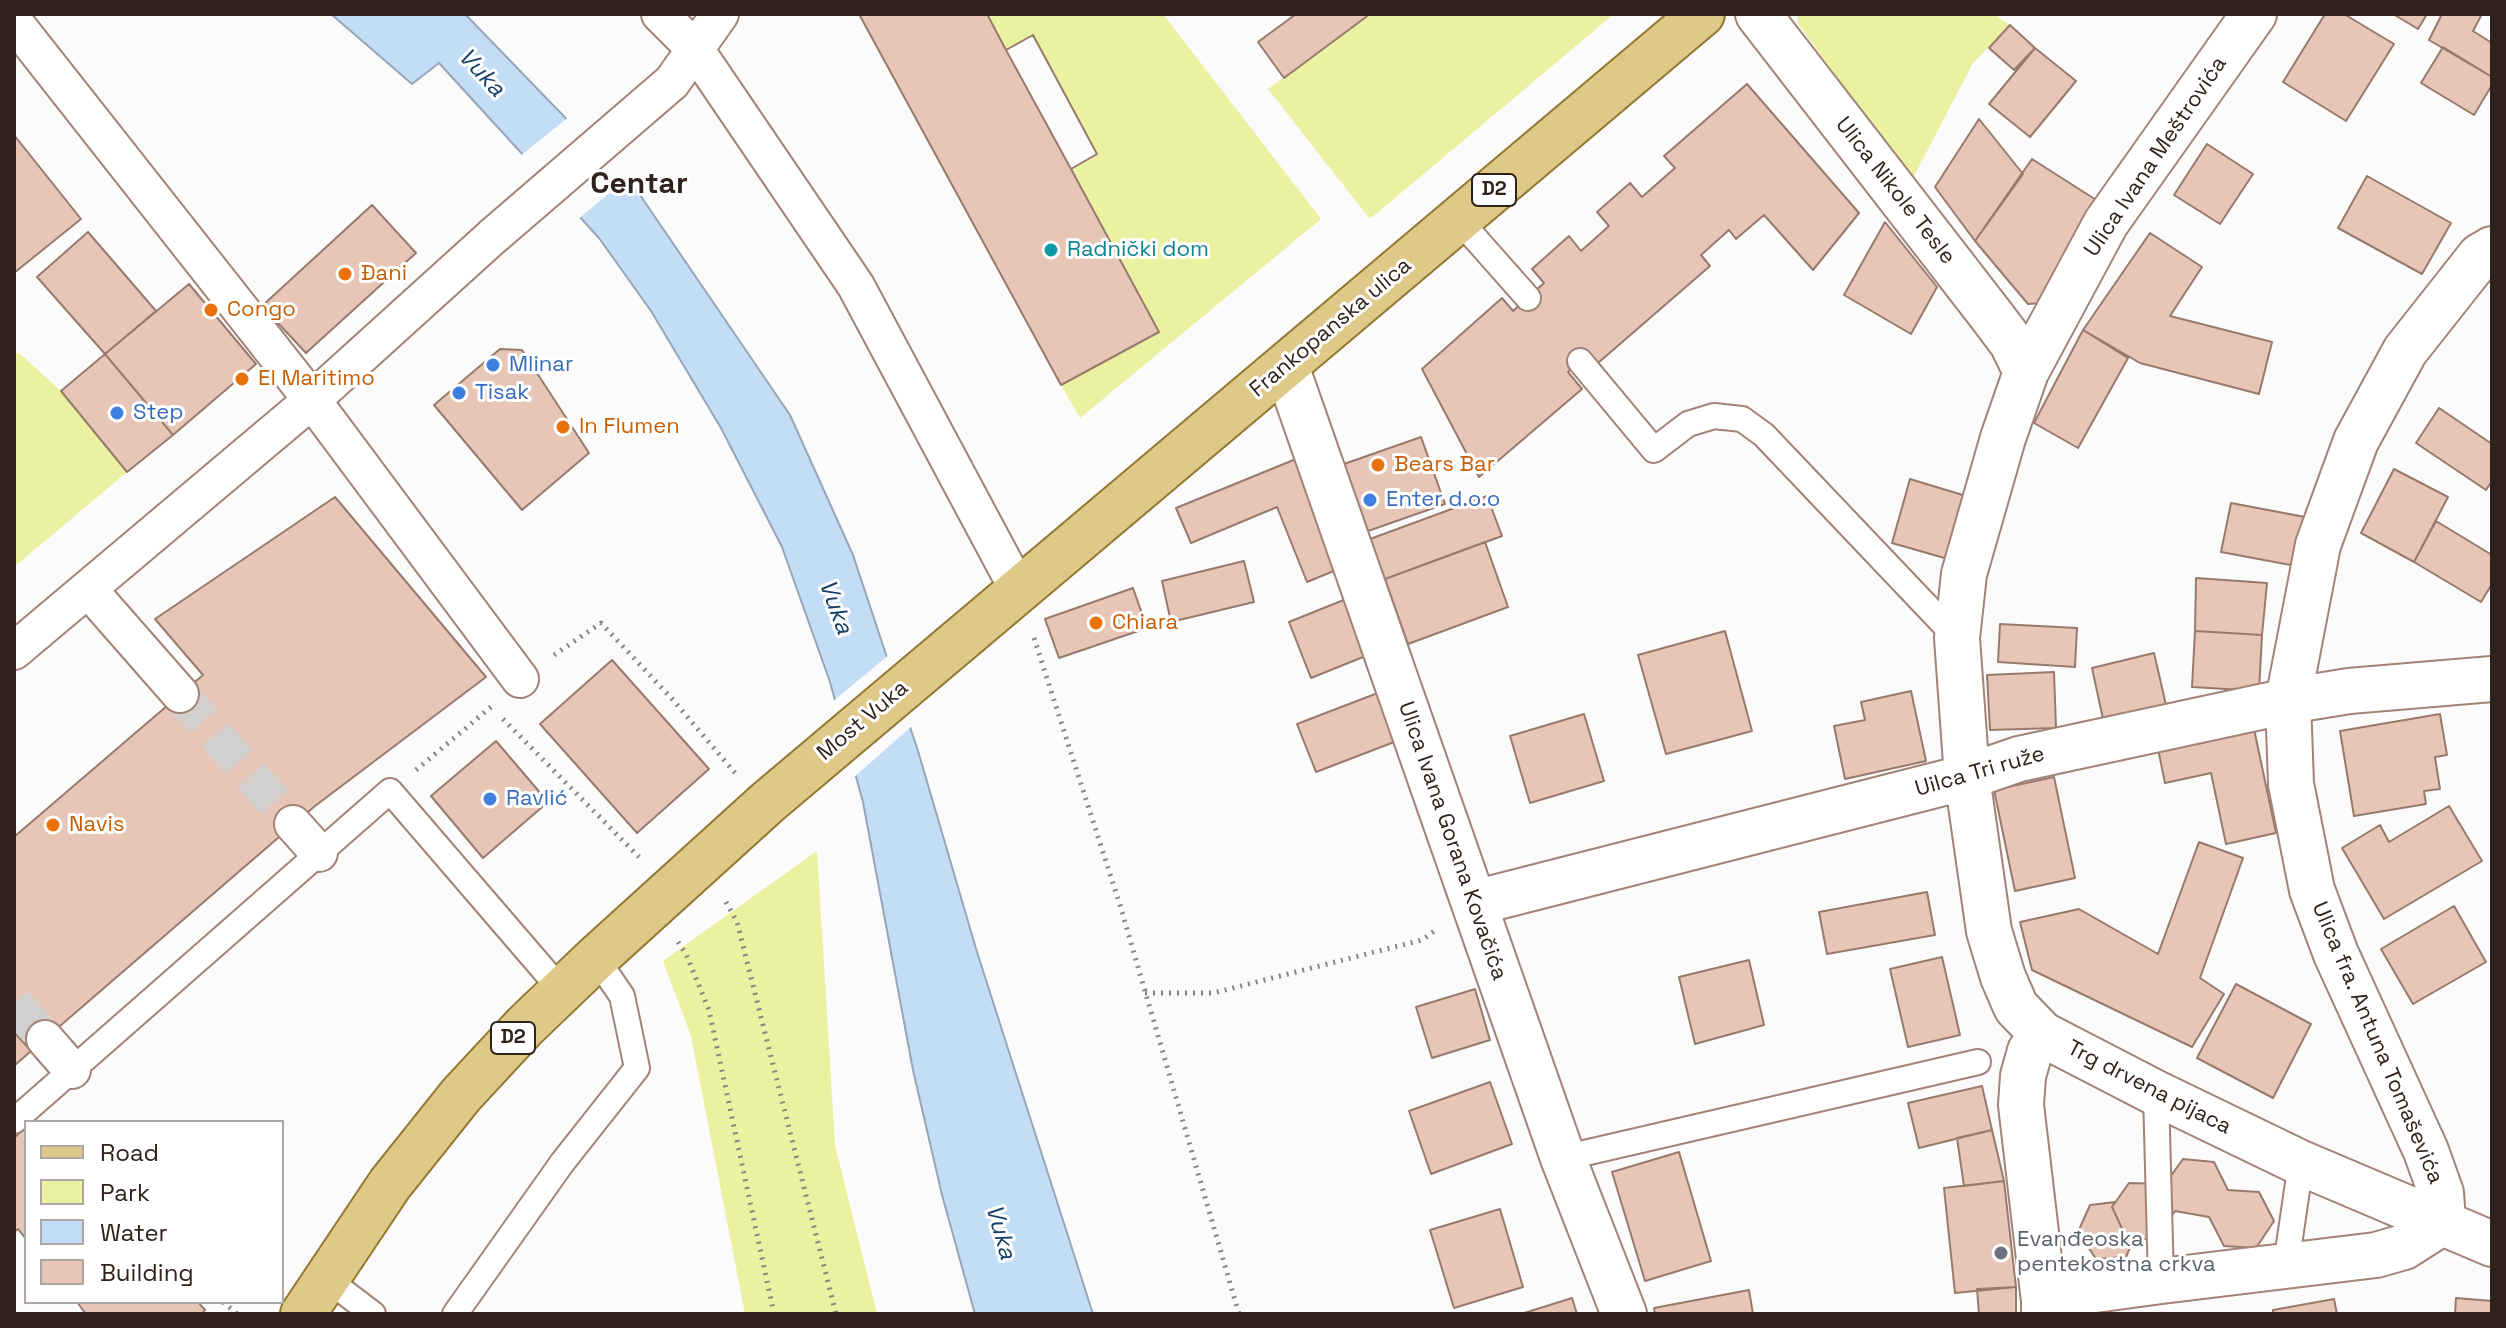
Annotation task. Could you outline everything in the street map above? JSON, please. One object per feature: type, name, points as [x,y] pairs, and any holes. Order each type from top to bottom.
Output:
[{"type":"main road","name":"Frankopanska ulica","points":[[958,640],[1702,14]]},
{"type":"main road","name":"Most Vuka","points":[[752,788],[958,640]]},
{"type":"main road","name":"D2","points":[[315,1297],[390,1184],[461,1095],[562,991],[704,859],[752,788]]},
{"type":"street","points":[[660,14],[695,49],[856,286],[1019,591]]},
{"type":"street","points":[[14,651],[312,400],[492,237],[672,82],[720,14]]},
{"type":"street","name":"Ulica Nikole Tesle","points":[[1758,14],[2012,343],[2026,372]]},
{"type":"street","name":"Ulica Ivana Meštrovića","points":[[2042,1034],[2016,1007],[1989,931],[1967,777],[1957,638],[1964,574],[2003,438],[2026,372],[2106,223],[2254,14]]},
{"type":"street","points":[[14,22],[312,400],[520,679]]},
{"type":"street","name":"Ulica fra. Antuna Tomaševića","points":[[2476,1236],[2441,1193],[2426,1151],[2336,954],[2312,890],[2291,784],[2288,701],[2318,545],[2356,441],[2405,351],[2480,256],[2492,249]]},
{"type":"street","name":"Ulica Ivana Gorana Kovačića","points":[[1286,366],[1563,1158],[1624,1314]]},
{"type":"street","points":[[88,589],[180,694]]},
{"type":"street","name":"Uilca Tri ruže","points":[[1474,903],[1967,777],[2019,759],[2288,701],[2349,691],[2492,679]]},
{"type":"street","points":[[293,824],[319,853]]},
{"type":"street","name":"Trg drvena pijaca","points":[[2042,1034],[2301,1163],[2476,1236],[2390,1251],[2073,1293],[2044,1307],[2021,1105],[2023,1076],[2030,1051],[2042,1034]]},
{"type":"street","points":[[45,1039],[72,1070]]},
{"type":"lane","points":[[1459,220],[1528,298]]},
{"type":"lane","points":[[1580,361],[1654,450],[1688,424],[1714,416],[1742,419],[1764,435],[1957,638]]},
{"type":"lane","points":[[14,1121],[390,791],[562,991]]},
{"type":"lane","points":[[455,1314],[562,1163],[637,1068],[622,996],[596,958]]},
{"type":"lane","points":[[1563,1158],[1978,1062]]},
{"type":"lane","points":[[2156,1093],[2161,1281]]},
{"type":"lane","points":[[2286,1265],[2301,1163]]},
{"type":"lane","points":[[315,1297],[373,1314]]},
{"type":"path","points":[[1019,591],[1115,890],[1239,1314]]},
{"type":"path","points":[[653,679],[752,788]]},
{"type":"path","points":[[491,707],[644,862]]},
{"type":"path","points":[[704,859],[737,922],[836,1314]]},
{"type":"path","points":[[1145,993],[1213,993],[1422,940],[1474,903]]},
{"type":"path","points":[[653,905],[686,954],[709,1010],[774,1314]]},
{"type":"green space","points":[[987,14],[1163,14],[1321,219],[1080,418],[1061,385],[1158,332],[1071,169],[1097,154],[1032,36],[1006,50]]},
{"type":"green space","points":[[1370,14],[1614,14],[1370,219],[1268,89]]},
{"type":"green space","points":[[1797,14],[1993,14],[2010,25],[1973,63],[1912,180],[1798,24]]},
{"type":"green space","points":[[18,352],[61,391],[127,472],[14,567],[14,355]]},
{"type":"green space","points":[[817,851],[835,1145],[877,1314],[745,1314],[691,1036],[663,961]]},
{"type":"water","name":"Vuka","points":[[331,14],[465,14],[640,195],[790,415],[853,555],[918,751],[977,952],[1093,1314],[975,1314],[942,1195],[913,1070],[863,802],[830,682],[782,547],[721,428],[651,311],[599,238],[439,63],[412,84]]},
{"type":"pier","points":[[570,116],[629,177],[577,220],[519,157]]},
{"type":"pier","points":[[890,654],[913,725],[852,779],[831,703]]},
{"type":"building","name":"Radnički dom","points":[[859,14],[987,14],[1006,50],[1033,35],[1097,154],[1071,169],[1159,332],[1061,385]]},
{"type":"building","points":[[1296,14],[1370,14],[1284,78],[1258,42]]},
{"type":"building","points":[[2325,14],[2344,14],[2394,44],[2346,121],[2283,82]]},
{"type":"building","points":[[2393,14],[2427,14],[2418,29]]},
{"type":"building","points":[[2442,14],[2482,14],[2473,31],[2492,43],[2492,77],[2429,40]]},
{"type":"building","points":[[2010,25],[2035,48],[2014,70],[1989,48]]},
{"type":"building","points":[[1033,35],[1097,154],[1071,169],[1006,50]]},
{"type":"building","points":[[2443,47],[2492,77],[2492,85],[2474,115],[2421,83]]},
{"type":"building","points":[[2035,48],[2076,81],[2030,137],[1989,104]]},
{"type":"building","points":[[1747,84],[1859,213],[1813,270],[1764,215],[1736,239],[1729,230],[1701,255],[1710,266],[1598,363],[1589,353],[1568,372],[1582,389],[1479,477],[1422,369],[1502,298],[1513,311],[1544,283],[1532,269],[1569,236],[1581,251],[1609,226],[1597,212],[1630,183],[1642,197],[1675,168],[1664,156]]},
{"type":"building","points":[[1979,119],[2023,174],[1975,241],[1935,187]]},
{"type":"building","points":[[14,135],[81,219],[14,273]]},
{"type":"building","points":[[2207,144],[2253,174],[2220,224],[2174,195]]},
{"type":"building","points":[[2032,159],[2104,205],[2042,303],[2028,304],[1975,241]]},
{"type":"building","points":[[2367,176],[2451,223],[2422,274],[2338,228]]},
{"type":"building","name":"Đani","points":[[372,205],[416,253],[306,353],[262,306]]},
{"type":"building","points":[[1885,222],[1937,287],[1911,334],[1844,295]]},
{"type":"building","points":[[88,232],[156,311],[105,354],[37,277]]},
{"type":"building","points":[[2150,233],[2202,267],[2170,316],[2272,342],[2259,394],[2140,363],[2083,330]]},
{"type":"building","points":[[189,284],[256,364],[173,435],[105,354]]},
{"type":"building","points":[[2083,330],[2128,358],[2078,448],[2034,423]]},
{"type":"building","points":[[500,349],[522,350],[589,453],[522,510],[434,405]]},
{"type":"building","name":"Step","points":[[105,354],[173,435],[127,472],[61,391]]},
{"type":"building","points":[[2439,408],[2492,444],[2492,481],[2486,490],[2416,443]]},
{"type":"building","points":[[1421,437],[1445,504],[1368,531],[1344,464]]},
{"type":"building","points":[[1296,459],[1341,568],[1307,582],[1277,507],[1191,543],[1176,508]]},
{"type":"building","points":[[2394,469],[2448,497],[2414,562],[2361,533]]},
{"type":"building","points":[[1910,479],[1966,496],[1948,559],[1892,543]]},
{"type":"building","points":[[1487,496],[1502,536],[1385,579],[1370,539]]},
{"type":"building","points":[[335,497],[486,677],[315,806],[31,1051],[14,1032],[14,837],[203,675],[155,619]]},
{"type":"building","points":[[2231,503],[2305,517],[2296,566],[2221,552]]},
{"type":"building","points":[[2436,521],[2492,555],[2492,584],[2481,602],[2414,562]]},
{"type":"building","points":[[1485,542],[1508,607],[1408,644],[1385,579]]},
{"type":"building","points":[[1244,561],[1254,602],[1171,622],[1162,581]]},
{"type":"building","points":[[2196,578],[2267,583],[2262,635],[2195,631]]},
{"type":"building","name":"Chiara","points":[[1133,588],[1147,628],[1059,658],[1045,619]]},
{"type":"building","points":[[1351,597],[1373,653],[1311,678],[1289,622]]},
{"type":"building","points":[[2000,624],[2077,628],[2075,667],[1998,662]]},
{"type":"building","points":[[1725,631],[1752,731],[1666,754],[1638,655]]},
{"type":"building","points":[[2195,631],[2262,635],[2259,691],[2192,687]]},
{"type":"building","points":[[2154,653],[2166,705],[2103,719],[2092,668]]},
{"type":"building","points":[[612,660],[709,769],[637,833],[540,724]]},
{"type":"building","points":[[2054,672],[2056,728],[1990,730],[1987,675]]},
{"type":"building","points":[[1383,691],[1402,739],[1316,772],[1297,724]]},
{"type":"building","points":[[1911,691],[1926,761],[1845,779],[1834,726],[1865,720],[1861,702]]},
{"type":"building","points":[[1584,714],[1604,781],[1530,803],[1510,736]]},
{"type":"building","points":[[2440,714],[2447,755],[2435,757],[2440,789],[2424,791],[2426,804],[2354,816],[2340,731]]},
{"type":"building","points":[[2254,729],[2276,833],[2226,844],[2211,773],[2165,783],[2158,749]]},
{"type":"building","name":"Ravlić","points":[[496,741],[548,802],[483,858],[431,796]]},
{"type":"building","points":[[2054,777],[2075,878],[2015,891],[1994,790]]},
{"type":"building","points":[[2449,806],[2482,861],[2384,919],[2342,848],[2380,825],[2389,842]]},
{"type":"building","points":[[2199,842],[2243,858],[2200,978],[2224,994],[2192,1047],[2032,970],[2020,922],[2079,909],[2158,954]]},
{"type":"building","points":[[1927,892],[1935,935],[1827,954],[1819,912]]},
{"type":"building","points":[[2454,906],[2486,962],[2413,1004],[2381,949]]},
{"type":"building","points":[[1942,957],[1960,1035],[1908,1047],[1890,969]]},
{"type":"building","points":[[1749,960],[1764,1025],[1695,1044],[1679,977]]},
{"type":"building","points":[[2236,984],[2311,1024],[2273,1098],[2197,1058]]},
{"type":"building","points":[[1475,989],[1490,1040],[1432,1058],[1416,1007]]},
{"type":"building","points":[[14,1032],[31,1051],[14,1066]]},
{"type":"building","points":[[1490,1082],[1512,1144],[1431,1174],[1409,1111]]},
{"type":"building","points":[[1982,1086],[1992,1130],[1919,1148],[1908,1103]]},
{"type":"building","points":[[24,1129],[24,1236],[18,1229],[14,1232],[14,1138]]},
{"type":"building","points":[[1992,1130],[2004,1181],[1964,1186],[1957,1138]]},
{"type":"building","points":[[1679,1152],[1711,1261],[1645,1281],[1612,1172]]},
{"type":"building","points":[[2183,1159],[2214,1162],[2228,1190],[2259,1192],[2274,1221],[2256,1248],[2224,1246],[2209,1217],[2175,1211],[2155,1240],[2126,1237],[2112,1207],[2129,1183],[2165,1184]]},
{"type":"building","points":[[2004,1181],[2016,1287],[1955,1293],[1944,1188]]},
{"type":"building","points":[[2115,1202],[2112,1207],[2126,1237],[2134,1238],[2126,1257],[2096,1259],[2078,1232],[2090,1205]]},
{"type":"building","points":[[1500,1209],[1523,1287],[1454,1308],[1430,1230]]},
{"type":"building","points":[[2016,1287],[2016,1314],[1979,1314],[1977,1289]]},
{"type":"building","points":[[1749,1290],[1753,1314],[1655,1314],[1654,1308]]},
{"type":"building","points":[[1572,1298],[1577,1314],[1521,1314]]},
{"type":"building","points":[[2456,1298],[2492,1301],[2492,1314],[2455,1314]]},
{"type":"building","points":[[2334,1299],[2337,1314],[2273,1314],[2273,1310]]},
{"type":"building","points":[[78,1304],[200,1304],[205,1310],[202,1314],[86,1314]]},
{"type":"tunnel","points":[[180,694],[293,824]]},
{"type":"tunnel","points":[[14,1003],[45,1039]]},
{"type":"place","name":"Radnički dom","points":[[1051,250]]},
{"type":"place","name":"Đani","points":[[345,274]]},
{"type":"place","name":"Congo","points":[[211,310]]},
{"type":"place","name":"Mlinar","points":[[493,365]]},
{"type":"place","name":"El Maritimo","points":[[242,379]]},
{"type":"place","name":"Tisak","points":[[459,393]]},
{"type":"place","name":"Step","points":[[117,413]]},
{"type":"place","name":"In Flumen","points":[[563,427]]},
{"type":"place","name":"Bears Bar","points":[[1378,465]]},
{"type":"place","name":"Enter d.o.o","points":[[1370,500]]},
{"type":"place","name":"Chiara","points":[[1096,623]]},
{"type":"place","name":"Ravlić","points":[[490,799]]},
{"type":"place","name":"Navis","points":[[53,825]]},
{"type":"place","name":"Evanđeoska pentekostna crkva","points":[[2001,1253]]},
{"type":"district","name":"Centar","points":[[639,185]]}]
